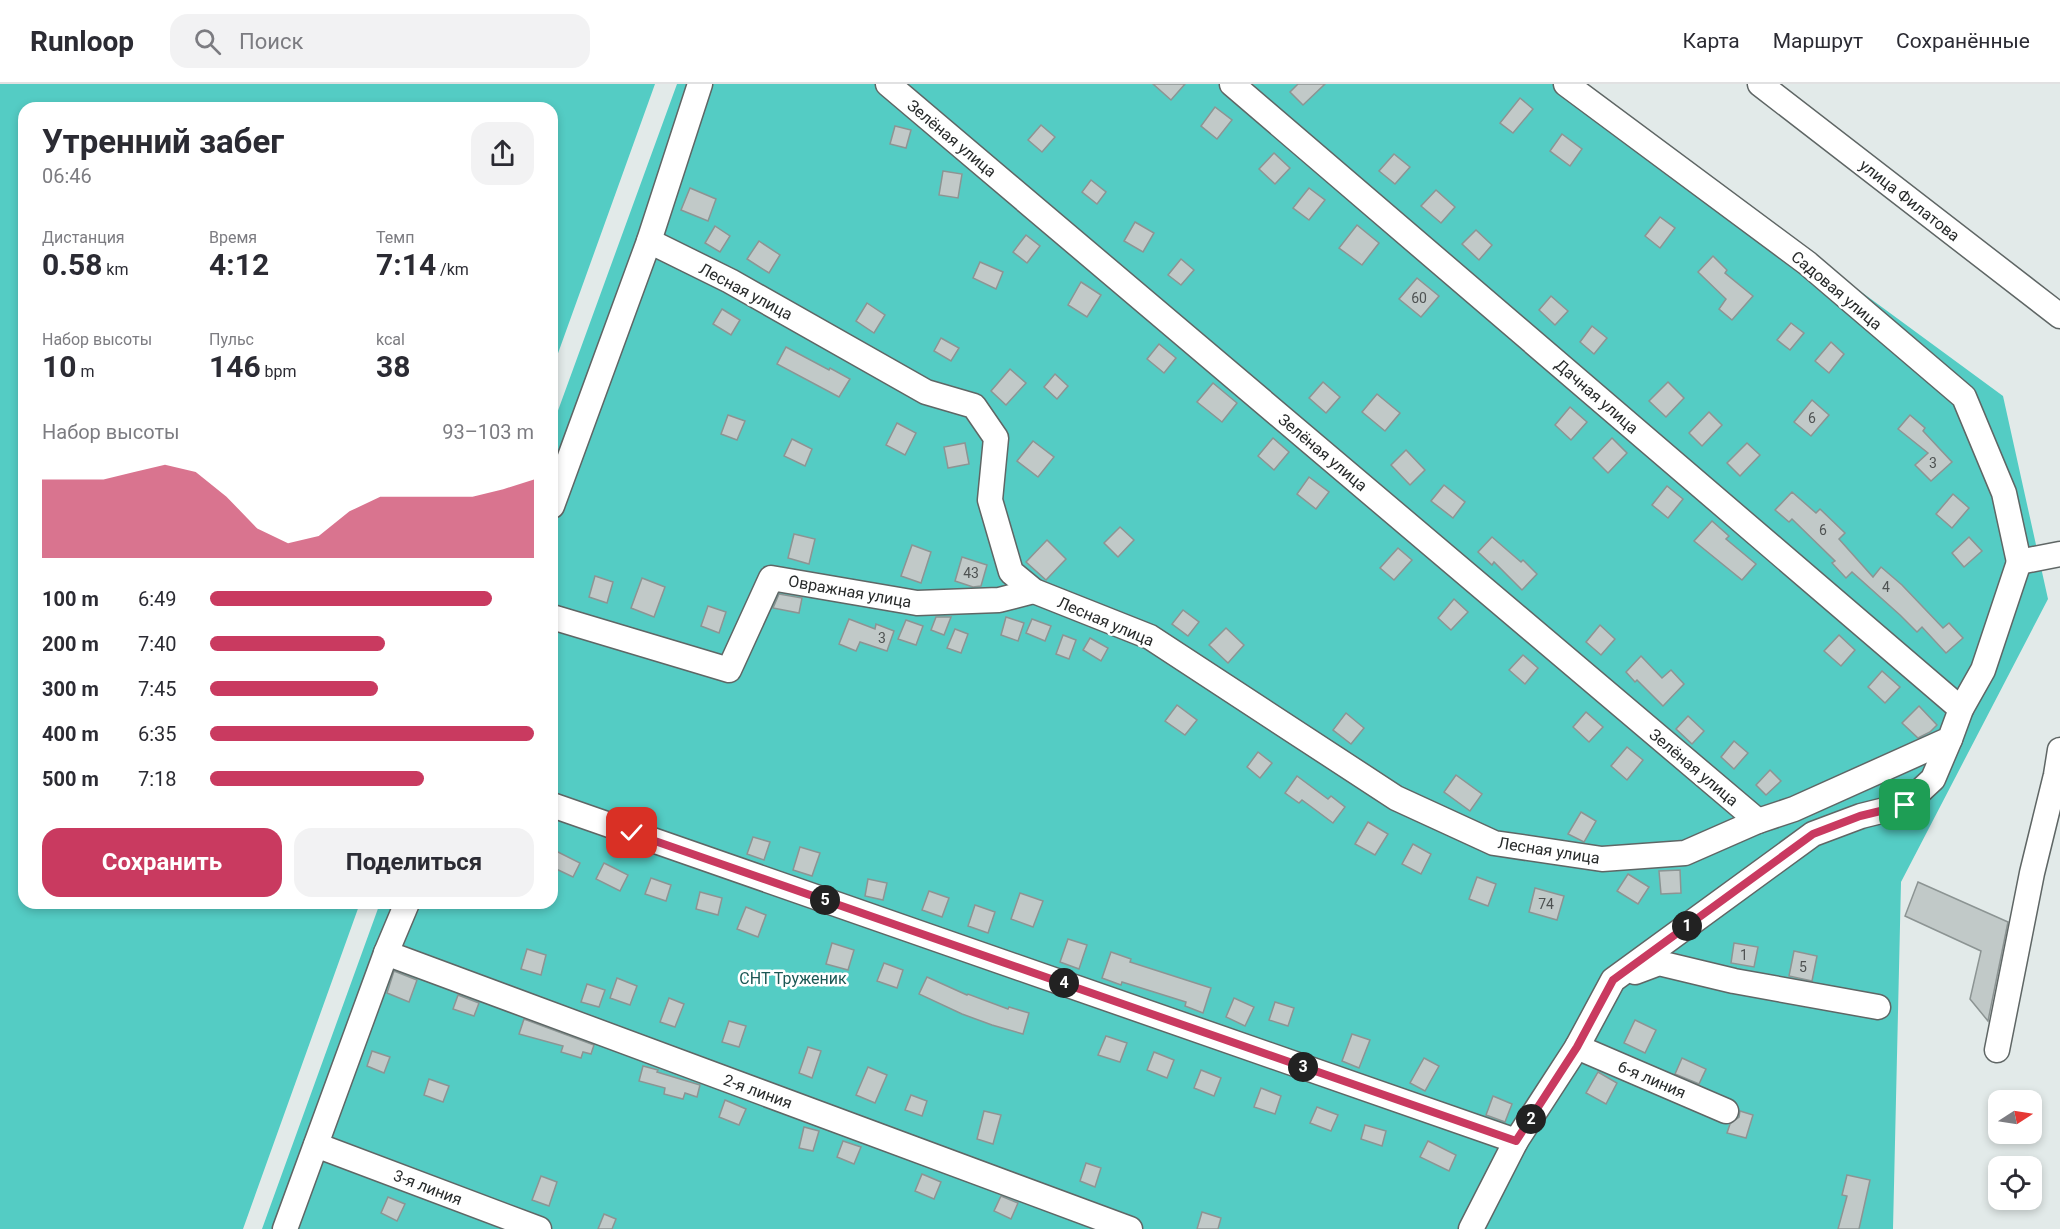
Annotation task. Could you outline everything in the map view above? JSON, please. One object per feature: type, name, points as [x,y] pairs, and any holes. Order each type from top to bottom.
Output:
[{"type":"street","points":[[558,490],[649,241],[700,84]]},
{"type":"street","name":"Зелёная улица","points":[[888,84],[1758,821]]},
{"type":"street","name":"Дачная улица","points":[[1232,84],[1961,709]]},
{"type":"street","name":"Садовая улица","points":[[1566,84],[1807,263],[1964,397],[2004,493],[2019,562]]},
{"type":"street","name":"улица Филатова","points":[[1763,85],[2060,316]]},
{"type":"street","name":"Лесная улица","points":[[649,241],[740,287],[926,392],[974,406],[996,438],[990,500],[1011,572],[1034,591],[1150,637],[1396,798],[1494,843],[1602,859],[1685,853],[1758,821],[1794,809],[1950,739]]},
{"type":"street","points":[[1471,1229],[1516,1141],[1577,1047],[1613,980],[1813,834],[1860,816],[1905,805],[1933,780],[1961,709],[1983,670],[2019,562],[2060,554]]},
{"type":"street","name":"Овражная улица","points":[[558,619],[729,670],[771,578],[917,603],[999,600],[1034,591]]},
{"type":"street","points":[[1997,1050],[2032,873],[2060,750]]},
{"type":"street","points":[[558,806],[1516,1141]]},
{"type":"street","points":[[285,1229],[386,953],[404,909]]},
{"type":"street","name":"2-я линия","points":[[386,953],[1130,1229]]},
{"type":"street","points":[[1613,980],[1659,963],[1734,981],[1878,1007]]},
{"type":"street","name":"6-я линия","points":[[1577,1047],[1726,1110]]},
{"type":"street","name":"3-я линия","points":[[316,1145],[539,1229]]},
{"type":"green space","points":[[0,84],[655,84],[558,353],[558,102],[18,102],[18,909],[358,909],[243,1229],[0,1229]]},
{"type":"green space","name":"СНТ Труженик","points":[[677,84],[1578,84],[2003,396],[2048,599],[1901,882],[1893,1229],[262,1229],[378,909],[558,909],[558,411]]},
{"type":"building","points":[[1153,84],[1185,84],[1171,100]]},
{"type":"building","points":[[1298,84],[1325,84],[1303,105],[1290,92]]},
{"type":"building","points":[[1520,98],[1533,109],[1513,133],[1500,123]]},
{"type":"building","points":[[1215,107],[1232,120],[1217,139],[1201,126]]},
{"type":"building","points":[[1041,125],[1055,137],[1042,152],[1028,140]]},
{"type":"building","points":[[895,126],[911,130],[906,148],[890,144]]},
{"type":"building","points":[[1562,134],[1582,149],[1570,166],[1550,151]]},
{"type":"building","points":[[1274,153],[1290,168],[1275,184],[1259,169]]},
{"type":"building","points":[[1394,154],[1410,167],[1395,184],[1379,171]]},
{"type":"building","points":[[943,171],[962,174],[958,198],[939,195]]},
{"type":"building","points":[[1091,180],[1106,192],[1097,204],[1082,192]]},
{"type":"building","points":[[690,188],[716,199],[708,221],[681,210]]},
{"type":"building","points":[[1309,188],[1325,200],[1309,220],[1293,208]]},
{"type":"building","points":[[1436,190],[1455,207],[1441,223],[1421,206]]},
{"type":"building","points":[[1660,217],[1675,228],[1660,248],[1645,236]]},
{"type":"building","points":[[1135,222],[1154,233],[1143,252],[1124,241]]},
{"type":"building","points":[[1357,225],[1379,243],[1362,265],[1339,248]]},
{"type":"building","points":[[715,226],[730,236],[720,252],[705,243]]},
{"type":"building","points":[[1476,230],[1492,245],[1479,260],[1462,244]]},
{"type":"building","points":[[1026,235],[1040,246],[1027,263],[1013,252]]},
{"type":"building","points":[[759,241],[780,255],[769,273],[747,259]]},
{"type":"building","points":[[1713,256],[1727,270],[1725,273],[1753,296],[1732,320],[1719,309],[1726,299],[1698,272]]},
{"type":"building","points":[[1181,259],[1194,270],[1181,285],[1168,275]]},
{"type":"building","points":[[980,262],[1003,272],[996,289],[973,278]]},
{"type":"building","points":[[1417,278],[1439,296],[1421,317],[1399,299]]},
{"type":"building","points":[[1081,282],[1101,295],[1087,317],[1068,305]]},
{"type":"building","points":[[1551,296],[1568,311],[1555,325],[1539,310]]},
{"type":"building","points":[[867,303],[885,315],[874,333],[856,321]]},
{"type":"building","points":[[722,309],[740,320],[731,335],[713,324]]},
{"type":"building","points":[[1791,323],[1804,333],[1790,350],[1777,340]]},
{"type":"building","points":[[1592,326],[1607,338],[1594,354],[1580,342]]},
{"type":"building","points":[[941,338],[959,348],[951,361],[934,351]]},
{"type":"building","points":[[1831,342],[1844,354],[1829,373],[1815,361]]},
{"type":"building","points":[[1159,344],[1176,358],[1164,373],[1147,359]]},
{"type":"building","points":[[786,347],[850,379],[839,397],[777,364]]},
{"type":"building","points":[[1010,369],[1026,383],[1006,405],[991,391]]},
{"type":"building","points":[[1055,374],[1068,386],[1057,399],[1044,387]]},
{"type":"building","points":[[1323,382],[1340,397],[1326,413],[1309,398]]},
{"type":"building","points":[[1668,382],[1684,398],[1666,417],[1649,401]]},
{"type":"building","points":[[1213,383],[1237,403],[1222,422],[1197,402]]},
{"type":"building","points":[[1377,394],[1400,413],[1385,431],[1362,412]]},
{"type":"building","points":[[1812,400],[1829,415],[1811,436],[1794,422]]},
{"type":"building","points":[[1570,407],[1587,422],[1571,440],[1555,425]]},
{"type":"building","points":[[1709,412],[1722,425],[1702,446],[1689,433]]},
{"type":"building","points":[[728,415],[745,421],[737,440],[721,434]]},
{"type":"building","points":[[1910,415],[1925,428],[1923,431],[1952,462],[1931,481],[1915,465],[1928,453],[1898,429]]},
{"type":"building","points":[[897,423],[916,433],[905,455],[886,445]]},
{"type":"building","points":[[1273,438],[1289,452],[1274,470],[1258,456]]},
{"type":"building","points":[[1612,438],[1627,453],[1608,473],[1593,458]]},
{"type":"building","points":[[792,439],[812,449],[805,466],[784,456]]},
{"type":"building","points":[[1033,441],[1054,457],[1038,477],[1017,461]]},
{"type":"building","points":[[965,443],[969,464],[948,468],[944,447]]},
{"type":"building","points":[[1747,443],[1760,455],[1740,476],[1727,463]]},
{"type":"building","points":[[1406,450],[1425,470],[1410,485],[1391,465]]},
{"type":"building","points":[[1309,477],[1329,492],[1316,509],[1297,494]]},
{"type":"building","points":[[1444,485],[1465,502],[1453,518],[1431,501]]},
{"type":"building","points":[[1667,486],[1683,499],[1668,518],[1652,505]]},
{"type":"building","points":[[1792,492],[1816,513],[1820,509],[1845,533],[1839,539],[1873,577],[1881,567],[1902,585],[1943,628],[1949,623],[1963,638],[1946,653],[1922,627],[1917,632],[1852,572],[1846,578],[1832,563],[1835,561],[1792,519],[1789,522],[1775,510]]},
{"type":"building","points":[[1953,494],[1969,508],[1952,528],[1936,514]]},
{"type":"building","points":[[1712,521],[1729,536],[1726,539],[1756,564],[1742,580],[1694,541]]},
{"type":"building","points":[[1120,527],[1134,540],[1118,557],[1104,543]]},
{"type":"building","points":[[794,534],[815,539],[809,564],[788,558]]},
{"type":"building","points":[[1492,537],[1521,562],[1523,560],[1537,574],[1522,590],[1494,562],[1492,565],[1478,552]]},
{"type":"building","points":[[1969,537],[1982,551],[1964,567],[1952,553]]},
{"type":"building","points":[[1047,540],[1066,559],[1046,580],[1026,562]]},
{"type":"building","points":[[912,545],[931,552],[921,583],[901,576]]},
{"type":"building","points":[[1398,548],[1412,560],[1394,580],[1380,568]]},
{"type":"building","points":[[962,557],[987,565],[981,586],[973,587],[955,581]]},
{"type":"building","points":[[595,576],[613,582],[607,603],[589,597]]},
{"type":"building","points":[[642,578],[665,587],[654,617],[631,608]]},
{"type":"building","points":[[779,594],[802,598],[799,613],[773,608]]},
{"type":"building","points":[[1454,599],[1468,612],[1451,630],[1438,618]]},
{"type":"building","points":[[708,606],[726,612],[719,633],[701,626]]},
{"type":"building","points":[[1183,610],[1199,622],[1188,636],[1172,624]]},
{"type":"building","points":[[936,617],[951,617],[944,635],[931,630]]},
{"type":"building","points":[[1006,617],[1024,623],[1018,641],[1001,635]]},
{"type":"building","points":[[849,619],[875,629],[876,624],[894,631],[887,651],[860,642],[856,651],[839,644]]},
{"type":"building","points":[[1032,619],[1051,626],[1045,641],[1026,633]]},
{"type":"building","points":[[906,620],[923,626],[916,645],[898,639]]},
{"type":"building","points":[[1600,625],[1615,639],[1601,655],[1586,642]]},
{"type":"building","points":[[1226,628],[1244,645],[1228,663],[1209,645]]},
{"type":"building","points":[[955,629],[968,634],[961,653],[947,648]]},
{"type":"building","points":[[1063,635],[1076,640],[1069,659],[1056,654]]},
{"type":"building","points":[[1839,635],[1855,650],[1841,666],[1824,651]]},
{"type":"building","points":[[1090,638],[1108,648],[1101,661],[1083,650]]},
{"type":"building","points":[[1523,655],[1538,668],[1525,684],[1509,670]]},
{"type":"building","points":[[1641,656],[1662,678],[1671,670],[1684,684],[1663,706],[1626,672]]},
{"type":"building","points":[[1882,671],[1900,687],[1885,703],[1868,687]]},
{"type":"building","points":[[1177,705],[1197,720],[1185,735],[1165,721]]},
{"type":"building","points":[[1919,706],[1937,725],[1930,732],[1918,738],[1902,723]]},
{"type":"building","points":[[1586,712],[1603,727],[1589,742],[1573,727]]},
{"type":"building","points":[[1346,713],[1364,728],[1351,744],[1333,730]]},
{"type":"building","points":[[1688,716],[1704,731],[1692,744],[1676,729]]},
{"type":"building","points":[[1734,741],[1748,753],[1734,769],[1721,757]]},
{"type":"building","points":[[1627,747],[1643,760],[1627,780],[1611,766]]},
{"type":"building","points":[[1258,752],[1272,763],[1260,778],[1247,767]]},
{"type":"building","points":[[1770,770],[1781,781],[1766,795],[1756,785]]},
{"type":"building","points":[[1456,775],[1482,794],[1470,811],[1444,792]]},
{"type":"building","points":[[1297,776],[1328,799],[1331,796],[1345,807],[1333,823],[1302,800],[1299,803],[1285,793]]},
{"type":"building","points":[[1581,812],[1596,821],[1584,842],[1568,834]]},
{"type":"building","points":[[1368,822],[1388,834],[1375,855],[1355,844]]},
{"type":"building","points":[[753,837],[770,842],[764,860],[747,854]]},
{"type":"building","points":[[1413,844],[1431,854],[1421,874],[1402,864]]},
{"type":"building","points":[[800,847],[820,853],[812,876],[793,870]]},
{"type":"building","points":[[558,852],[580,863],[573,877],[558,870]]},
{"type":"building","points":[[604,863],[628,875],[620,891],[596,879]]},
{"type":"building","points":[[1680,870],[1681,893],[1661,894],[1659,871]]},
{"type":"building","points":[[1628,874],[1649,887],[1638,904],[1617,891]]},
{"type":"building","points":[[1477,877],[1496,884],[1488,906],[1469,899]]},
{"type":"building","points":[[651,878],[671,885],[666,901],[645,894]]},
{"type":"building","points":[[868,879],[887,883],[883,900],[865,896]]},
{"type":"building","points":[[1918,882],[2008,922],[1988,1021],[1970,999],[1981,951],[1905,916]]},
{"type":"building","points":[[1535,888],[1564,896],[1557,920],[1529,912]]},
{"type":"building","points":[[929,891],[949,898],[942,917],[922,910]]},
{"type":"building","points":[[700,892],[722,898],[718,915],[696,909]]},
{"type":"building","points":[[1020,893],[1043,901],[1033,927],[1011,919]]},
{"type":"building","points":[[975,905],[995,912],[988,933],[968,926]]},
{"type":"building","points":[[746,907],[766,915],[758,937],[737,929]]},
{"type":"building","points":[[1068,939],[1087,945],[1079,969],[1060,962]]},
{"type":"building","points":[[832,943],[854,950],[848,970],[826,964]]},
{"type":"building","points":[[1734,943],[1758,947],[1754,967],[1731,963]]},
{"type":"building","points":[[527,949],[546,955],[541,975],[521,969]]},
{"type":"building","points":[[1794,951],[1817,956],[1812,981],[1789,976]]},
{"type":"building","points":[[1111,952],[1131,959],[1130,962],[1211,988],[1203,1013],[1185,1006],[1186,1002],[1102,978]]},
{"type":"building","points":[[884,963],[903,970],[897,988],[877,981]]},
{"type":"building","points":[[394,971],[417,980],[409,1002],[387,993]]},
{"type":"building","points":[[927,977],[967,995],[1008,1009],[1009,1007],[1029,1013],[1023,1034],[962,1014],[919,994]]},
{"type":"building","points":[[617,978],[637,986],[630,1005],[610,998]]},
{"type":"building","points":[[587,984],[605,990],[599,1007],[581,1002]]},
{"type":"building","points":[[458,995],[479,1003],[474,1016],[453,1009]]},
{"type":"building","points":[[669,998],[684,1004],[675,1027],[660,1022]]},
{"type":"building","points":[[1234,998],[1254,1007],[1245,1026],[1226,1017]]},
{"type":"building","points":[[1275,1002],[1294,1008],[1288,1026],[1269,1020]]},
{"type":"building","points":[[524,1019],[594,1045],[591,1054],[583,1052],[581,1058],[561,1052],[563,1046],[519,1034]]},
{"type":"building","points":[[1635,1020],[1656,1030],[1645,1053],[1624,1043]]},
{"type":"building","points":[[729,1021],[746,1026],[739,1047],[722,1042]]},
{"type":"building","points":[[1352,1034],[1370,1040],[1359,1068],[1342,1061]]},
{"type":"building","points":[[1106,1036],[1127,1043],[1120,1062],[1098,1055]]},
{"type":"building","points":[[808,1047],[821,1051],[812,1078],[799,1073]]},
{"type":"building","points":[[372,1051],[390,1057],[384,1073],[367,1066]]},
{"type":"building","points":[[1154,1052],[1174,1060],[1167,1078],[1147,1070]]},
{"type":"building","points":[[1424,1058],[1439,1066],[1425,1091],[1410,1083]]},
{"type":"building","points":[[1682,1058],[1706,1069],[1699,1084],[1675,1074]]},
{"type":"building","points":[[643,1066],[700,1085],[697,1097],[685,1093],[683,1099],[664,1094],[665,1088],[639,1081]]},
{"type":"building","points":[[868,1067],[887,1075],[875,1103],[856,1095]]},
{"type":"building","points":[[1201,1070],[1221,1078],[1214,1096],[1194,1088]]},
{"type":"building","points":[[1598,1072],[1617,1083],[1606,1104],[1586,1093]]},
{"type":"building","points":[[429,1079],[449,1086],[443,1102],[424,1095]]},
{"type":"building","points":[[1261,1088],[1281,1096],[1275,1114],[1254,1107]]},
{"type":"building","points":[[911,1095],[927,1101],[922,1116],[905,1110]]},
{"type":"building","points":[[1493,1096],[1512,1104],[1505,1122],[1486,1115]]},
{"type":"building","points":[[725,1100],[746,1109],[739,1125],[719,1117]]},
{"type":"building","points":[[1317,1107],[1338,1115],[1331,1131],[1310,1123]]},
{"type":"building","points":[[984,1111],[1001,1115],[993,1144],[977,1139]]},
{"type":"building","points":[[1740,1111],[1753,1115],[1746,1138],[1727,1133],[1730,1124],[1739,1117]]},
{"type":"building","points":[[1365,1125],[1386,1131],[1382,1146],[1361,1139]]},
{"type":"building","points":[[804,1127],[819,1131],[813,1151],[799,1148]]},
{"type":"building","points":[[843,1141],[861,1147],[854,1164],[837,1157]]},
{"type":"building","points":[[1428,1141],[1456,1155],[1449,1171],[1420,1157]]},
{"type":"building","points":[[1086,1163],[1101,1168],[1095,1187],[1080,1181]]},
{"type":"building","points":[[922,1174],[941,1182],[934,1199],[915,1191]]},
{"type":"building","points":[[1847,1175],[1870,1180],[1859,1229],[1838,1229],[1847,1196],[1842,1195]]},
{"type":"building","points":[[541,1176],[557,1182],[549,1206],[532,1200]]},
{"type":"building","points":[[1001,1196],[1018,1203],[1011,1219],[994,1211]]},
{"type":"building","points":[[388,1197],[405,1204],[397,1221],[381,1213]]},
{"type":"building","points":[[1202,1212],[1221,1218],[1218,1229],[1197,1229]]},
{"type":"building","points":[[604,1214],[616,1219],[612,1229],[598,1229]]},
{"type":"route","points":[[632,833],[1516,1141],[1577,1047],[1613,980],[1813,834],[1860,816],[1905,805]]}]
